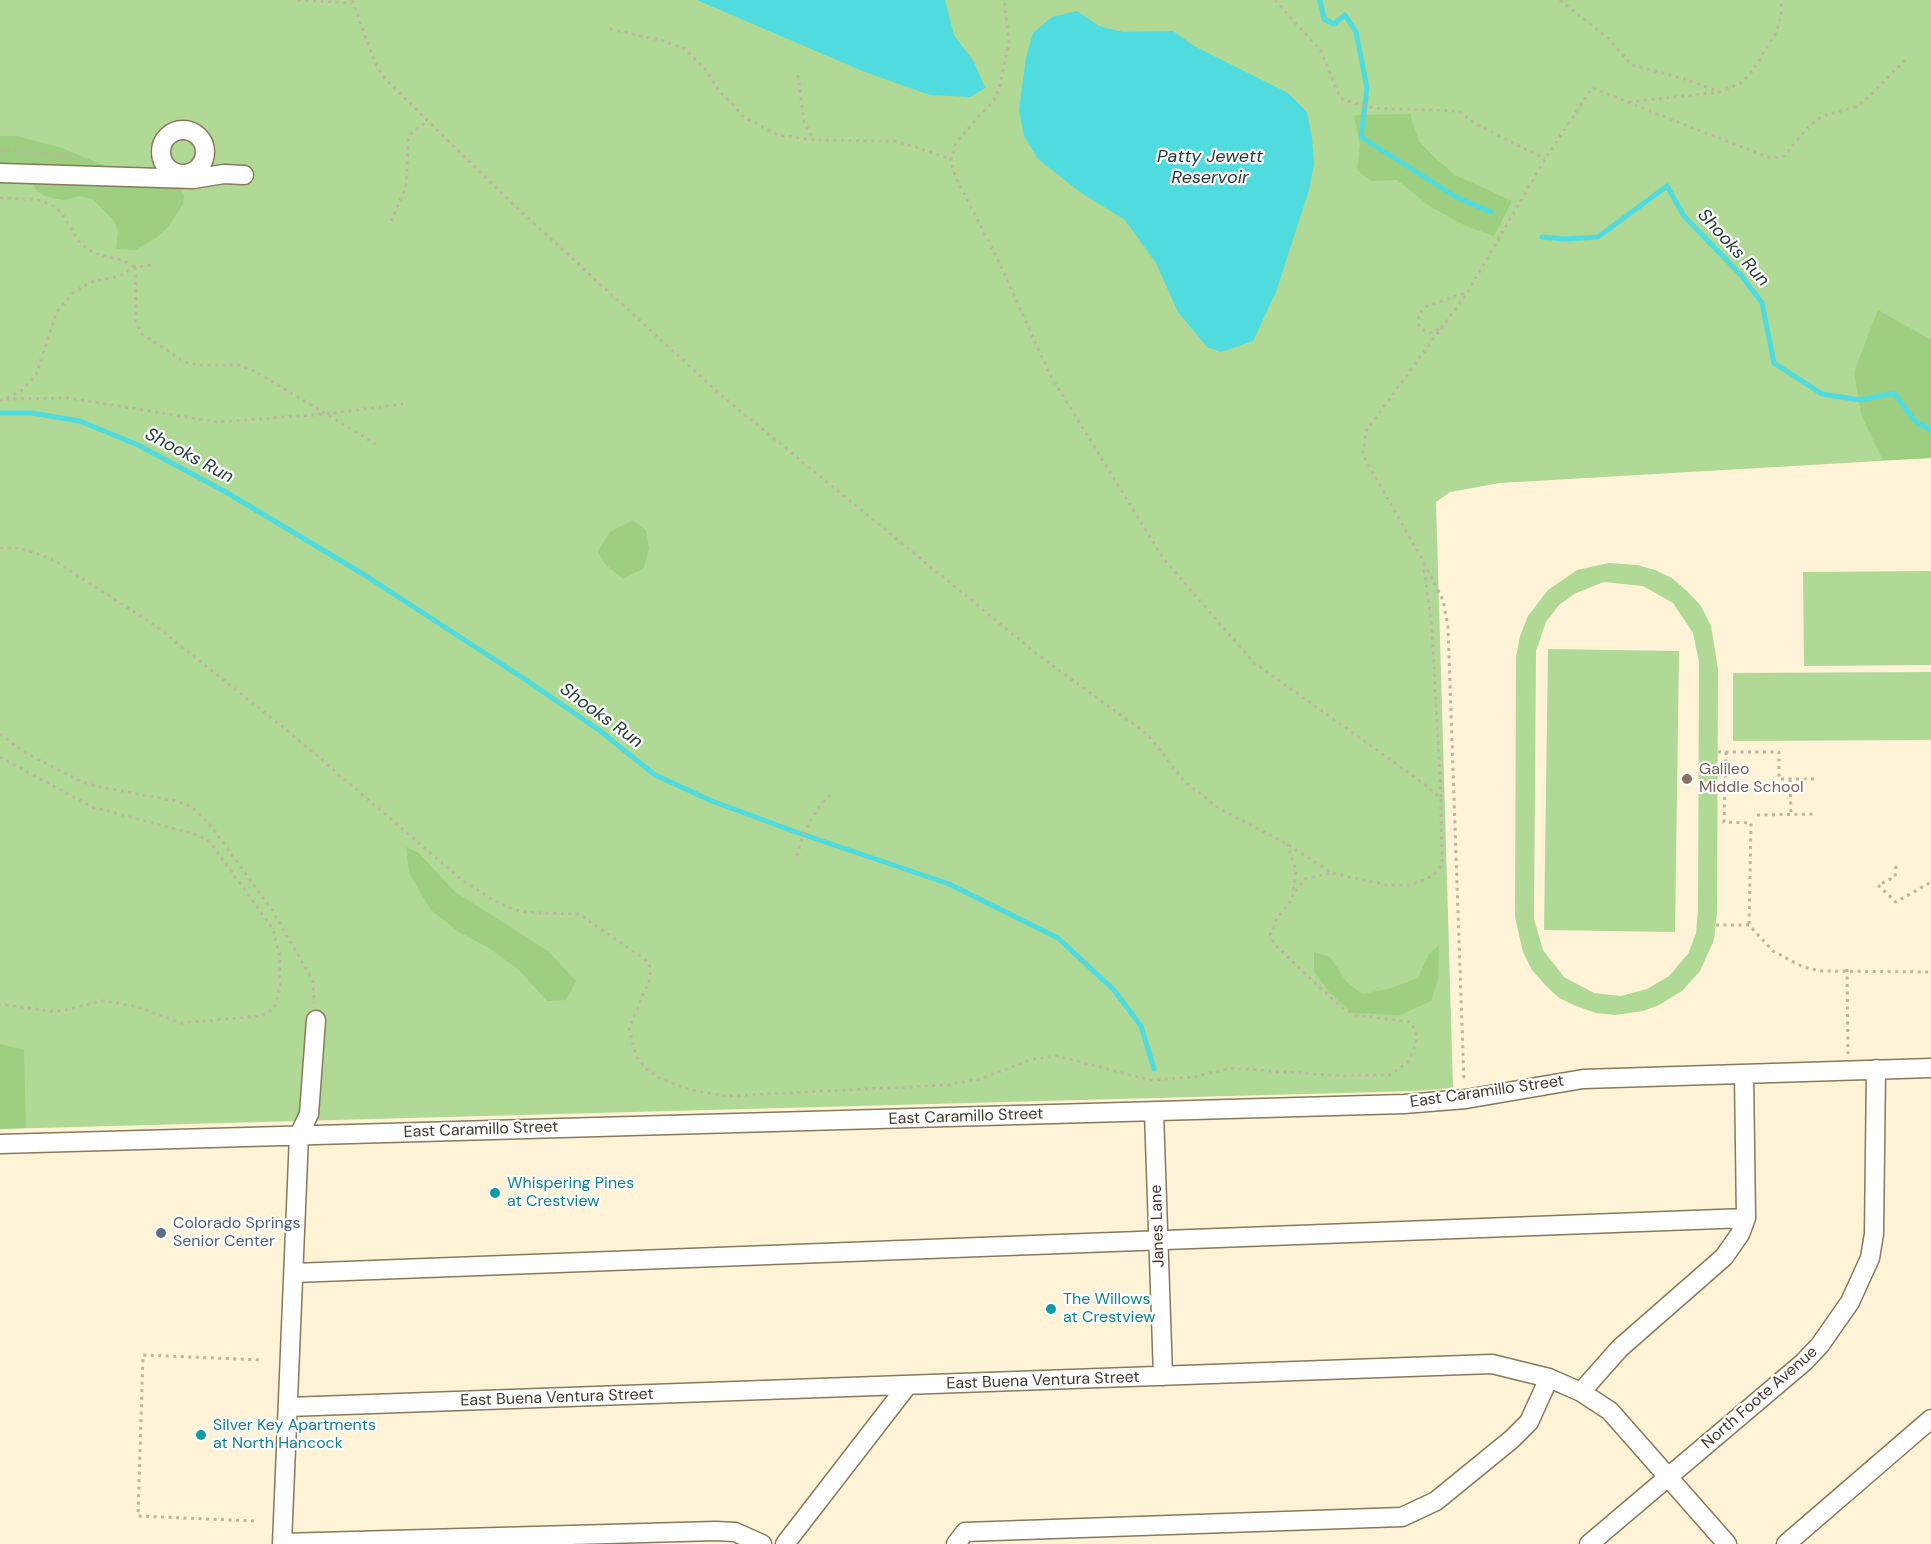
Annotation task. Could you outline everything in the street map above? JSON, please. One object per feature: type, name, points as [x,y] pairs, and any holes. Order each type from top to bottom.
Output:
[{"type":"street","points":[[0,173],[244,175]]},
{"type":"street","points":[[316,1020],[309,1114],[299,1135],[282,1543],[717,1531],[735,1532],[762,1544]]},
{"type":"street","name":"East Caramillo Street","points":[[0,1144],[1404,1104],[1466,1099],[1583,1079],[1931,1068]]},
{"type":"street","name":"North Foote Avenue","points":[[1589,1544],[1820,1345],[1835,1326],[1862,1280],[1875,1234],[1876,1070]]},
{"type":"street","points":[[1581,1392],[1627,1341],[1724,1257],[1740,1234],[1746,1218],[1744,1074]]},
{"type":"street","name":"Janes Lane","points":[[1154,1112],[1163,1376]]},
{"type":"street","points":[[294,1273],[1746,1218]]},
{"type":"street","name":"East Buena Ventura Street","points":[[288,1407],[1492,1364],[1549,1378],[1581,1392],[1610,1411],[1670,1476],[1727,1544]]},
{"type":"street","points":[[956,1544],[965,1532],[1402,1517],[1436,1501],[1512,1439],[1529,1422],[1549,1378]]},
{"type":"street","points":[[785,1544],[906,1386]]},
{"type":"street","points":[[1786,1544],[1931,1419]]},
{"type":"path","points":[[298,0],[352,2],[375,63],[385,79],[514,205],[722,396],[1042,658],[1147,734],[1185,782],[1220,809],[1287,844],[1332,873],[1386,885],[1410,885],[1436,873],[1442,865],[1432,628],[1423,561]]},
{"type":"path","points":[[1004,0],[1009,42],[999,89],[994,100],[956,142],[951,159],[955,176],[999,262],[1050,375],[1163,558],[1253,662],[1422,782],[1441,799]]},
{"type":"path","points":[[1275,0],[1321,51],[1343,100],[1373,108],[1458,111],[1476,124],[1545,159]]},
{"type":"path","points":[[1560,0],[1609,39],[1632,65],[1682,78],[1720,92]]},
{"type":"path","points":[[1627,102],[1720,92],[1741,83],[1753,70],[1776,33],[1781,16],[1781,0]]},
{"type":"path","points":[[610,29],[660,40],[685,50],[744,117],[778,135],[814,140],[896,141],[951,159]]},
{"type":"path","points":[[1466,1099],[1448,627],[1443,600],[1363,455],[1366,432],[1467,293],[1545,159],[1592,88],[1770,158],[1784,156],[1809,126],[1823,116],[1855,107],[1869,97],[1905,60]]},
{"type":"path","points":[[798,75],[804,122],[814,140]]},
{"type":"path","points":[[391,221],[406,187],[408,141],[411,134],[427,120]]},
{"type":"path","points":[[0,198],[34,199],[50,204],[61,212],[80,243],[93,253],[122,260],[135,267]]},
{"type":"path","points":[[6,399],[21,391],[36,375],[56,313],[64,301],[91,282],[120,276],[135,267],[152,265]]},
{"type":"path","points":[[135,267],[136,322],[142,334],[185,362],[198,365],[240,365],[376,444]]},
{"type":"path","points":[[1441,329],[1430,333],[1421,329],[1418,322],[1419,314],[1426,306],[1467,293]]},
{"type":"path","points":[[0,400],[69,399],[217,422],[326,414],[403,404]]},
{"type":"path","points":[[0,548],[21,548],[52,559],[153,624],[288,731],[462,880],[493,900],[515,910],[579,914],[645,960],[650,967],[650,979],[629,1028],[636,1056],[645,1068],[661,1078],[691,1090],[726,1096],[947,1085],[980,1078],[1032,1059],[1058,1056],[1149,1080],[1193,1077],[1231,1068],[1342,1076],[1389,1075],[1408,1062],[1416,1044],[1416,1032],[1410,1022],[1356,1015],[1341,1007],[1276,946],[1270,935],[1293,893],[1305,879],[1332,873]]},
{"type":"path","points":[[0,734],[26,753],[78,780],[176,801],[192,807],[211,826],[272,910],[302,959],[313,981],[316,1020]]},
{"type":"path","points":[[1718,752],[1779,752],[1779,779],[1817,779]]},
{"type":"path","points":[[1726,752],[1724,822],[1751,823],[1749,926]]},
{"type":"path","points":[[0,757],[92,807],[198,836],[210,842],[273,928],[279,953],[280,987],[274,1009],[261,1016],[180,1023],[139,1007],[104,1001],[57,1012],[0,1004]]},
{"type":"path","points":[[1791,779],[1791,814]]},
{"type":"path","points":[[796,856],[803,834],[818,808],[832,792]]},
{"type":"path","points":[[1757,815],[1817,813]]},
{"type":"path","points":[[1287,844],[1296,870],[1293,893]]},
{"type":"path","points":[[1896,866],[1895,877],[1878,885],[1896,902],[1931,882]]},
{"type":"path","points":[[1716,925],[1749,926],[1785,960],[1821,971],[1931,972]]},
{"type":"path","points":[[1847,970],[1848,1054]]},
{"type":"path","points":[[254,1521],[138,1515],[143,1354],[262,1360]]},
{"type":"green space","points":[[0,0],[1931,0],[1931,458],[1500,483],[1450,492],[1436,502],[1453,1088],[1415,1091],[0,1129]]},
{"type":"green space","points":[[1410,114],[1419,141],[1437,160],[1455,175],[1512,201],[1494,236],[1466,226],[1431,207],[1397,180],[1371,181],[1357,170],[1360,146],[1354,115]]},
{"type":"green space","points":[[0,136],[16,136],[62,148],[115,170],[177,181],[184,196],[183,204],[168,227],[156,238],[135,250],[116,249],[118,231],[114,221],[94,200],[80,196],[63,200],[46,197],[37,191],[24,165],[0,167]]},
{"type":"green space","points":[[1878,310],[1931,340],[1931,458],[1883,460],[1862,417],[1854,372]]},
{"type":"green space","points":[[633,520],[646,530],[649,548],[644,568],[623,579],[605,564],[598,551],[610,532]]},
{"type":"green space","points":[[1609,563],[1637,565],[1672,578],[1701,606],[1711,626],[1718,669],[1717,913],[1714,940],[1700,971],[1682,991],[1659,1005],[1643,1011],[1615,1015],[1596,1013],[1576,1006],[1559,998],[1546,986],[1532,970],[1523,952],[1515,917],[1516,657],[1520,636],[1528,616],[1548,590],[1577,570]],"holes":[[[1604,582],[1643,586],[1673,603],[1693,633],[1699,662],[1698,910],[1696,933],[1688,954],[1669,976],[1647,989],[1621,996],[1594,993],[1564,977],[1543,950],[1534,919],[1536,651],[1546,622],[1559,605],[1576,593]]]},
{"type":"green space","points":[[1931,571],[1931,665],[1804,666],[1803,572]]},
{"type":"green space","points":[[1548,649],[1679,651],[1675,932],[1544,930]]},
{"type":"green space","points":[[1931,672],[1931,740],[1733,741],[1733,673]]},
{"type":"green space","points":[[406,847],[419,853],[455,892],[548,951],[576,981],[566,1000],[547,1001],[518,969],[489,948],[459,932],[431,910],[409,873]]},
{"type":"green space","points":[[1439,945],[1438,980],[1431,1001],[1400,1015],[1352,1013],[1330,993],[1314,971],[1314,952],[1330,957],[1346,981],[1362,994],[1388,989],[1418,978],[1429,954]]},
{"type":"green space","points":[[0,1044],[24,1050],[26,1128],[0,1129]]},
{"type":"water","points":[[697,0],[945,0],[954,35],[974,62],[985,88],[970,97],[930,95],[865,72]]},
{"type":"water","name":"Patty Jewett Reservoir","points":[[1077,11],[1099,26],[1123,32],[1173,31],[1194,46],[1288,93],[1307,112],[1314,164],[1309,190],[1276,292],[1253,341],[1221,352],[1207,347],[1178,312],[1156,263],[1125,220],[1080,192],[1038,159],[1024,136],[1019,110],[1026,58],[1033,33],[1052,17]]},
{"type":"waterway","name":"Shooks Run","points":[[1320,0],[1324,19],[1334,24],[1345,15],[1356,32],[1367,88],[1361,137],[1456,197],[1491,212]]},
{"type":"waterway","name":"Shooks Run","points":[[1542,237],[1564,239],[1598,237],[1667,186],[1684,216],[1741,275],[1762,303],[1774,363],[1822,394],[1860,400],[1894,393],[1915,421],[1931,430]]},
{"type":"waterway","name":"Shooks Run","points":[[0,413],[32,413],[80,421],[138,445],[224,491],[363,574],[523,678],[599,730],[655,775],[712,801],[949,884],[1058,938],[1114,990],[1141,1026],[1154,1069]]},
{"type":"place","name":"Galileo Middle School","points":[[1687,779]]},
{"type":"place","name":"Whispering Pines at Crestview","points":[[495,1193]]},
{"type":"place","name":"Colorado Springs Senior Center","points":[[161,1233]]},
{"type":"place","name":"The Willows at Crestview","points":[[1051,1309]]},
{"type":"place","name":"Silver Key Apartments at North Hancock","points":[[201,1435]]}]
